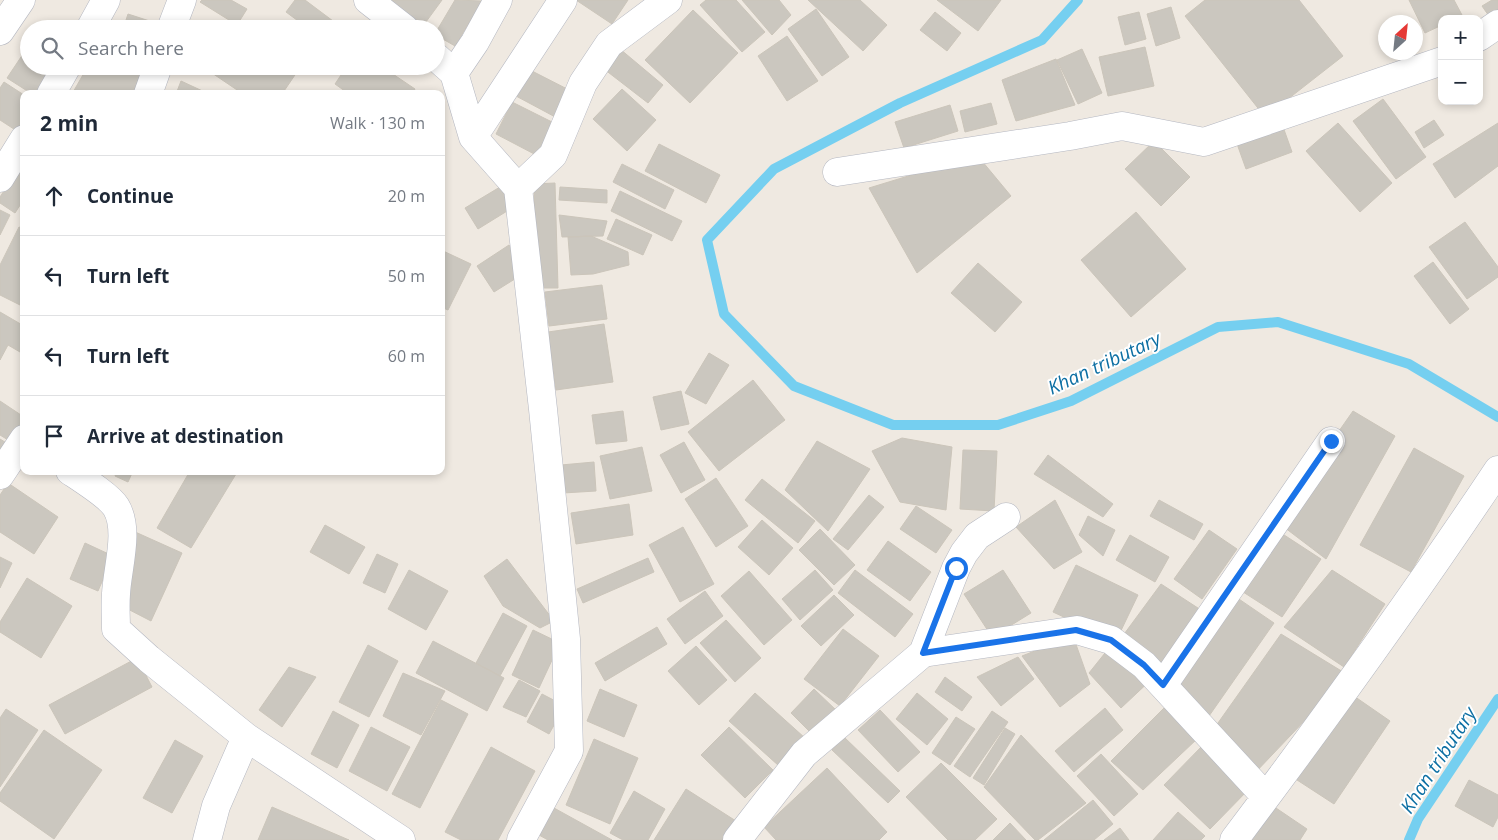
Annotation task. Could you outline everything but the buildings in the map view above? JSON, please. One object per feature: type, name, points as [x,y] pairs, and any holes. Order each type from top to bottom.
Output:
[{"type":"street","points":[[0,31],[21,0]]},
{"type":"street","points":[[95,20],[106,0]]},
{"type":"street","points":[[174,20],[182,0]]},
{"type":"street","points":[[368,0],[394,20]]},
{"type":"street","points":[[498,0],[475,42],[445,65],[473,137],[518,188],[542,399],[566,639],[568,751],[521,840]]},
{"type":"street","points":[[473,137],[563,0]]},
{"type":"street","points":[[518,188],[553,155],[583,83],[609,44],[668,0]]},
{"type":"street","points":[[1483,33],[1498,24]]},
{"type":"street","points":[[837,172],[1070,136],[1122,126],[1204,142],[1438,62]]},
{"type":"street","points":[[53,90],[62,75]]},
{"type":"street","points":[[149,90],[155,75]]},
{"type":"street","points":[[0,178],[20,146]]},
{"type":"street","points":[[1163,685],[1331,441]]},
{"type":"street","points":[[0,475],[20,445]]},
{"type":"street","points":[[1234,840],[1326,716],[1498,470]]},
{"type":"street","points":[[76,475],[116,506],[122,521],[122,546],[116,594],[116,629],[149,659],[246,737],[400,840]]},
{"type":"street","points":[[737,840],[804,754],[923,653],[956,568],[964,553],[977,536],[1006,517]]},
{"type":"street","points":[[923,653],[1076,630],[1111,640],[1144,665],[1266,797]]},
{"type":"street","points":[[206,840],[216,806],[246,737]]},
{"type":"waterway","name":"Khan tributary","points":[[1078,0],[1042,40],[900,103],[774,169],[707,240],[724,314],[794,386],[893,425],[998,425],[1071,401],[1218,327],[1278,322],[1409,364],[1498,417]]},
{"type":"waterway","name":"Khan tributary","points":[[1409,840],[1418,819],[1498,699]]},
{"type":"route","points":[[956,568],[923,653],[1076,630],[1111,640],[1144,665],[1163,685],[1331,441]]}]
